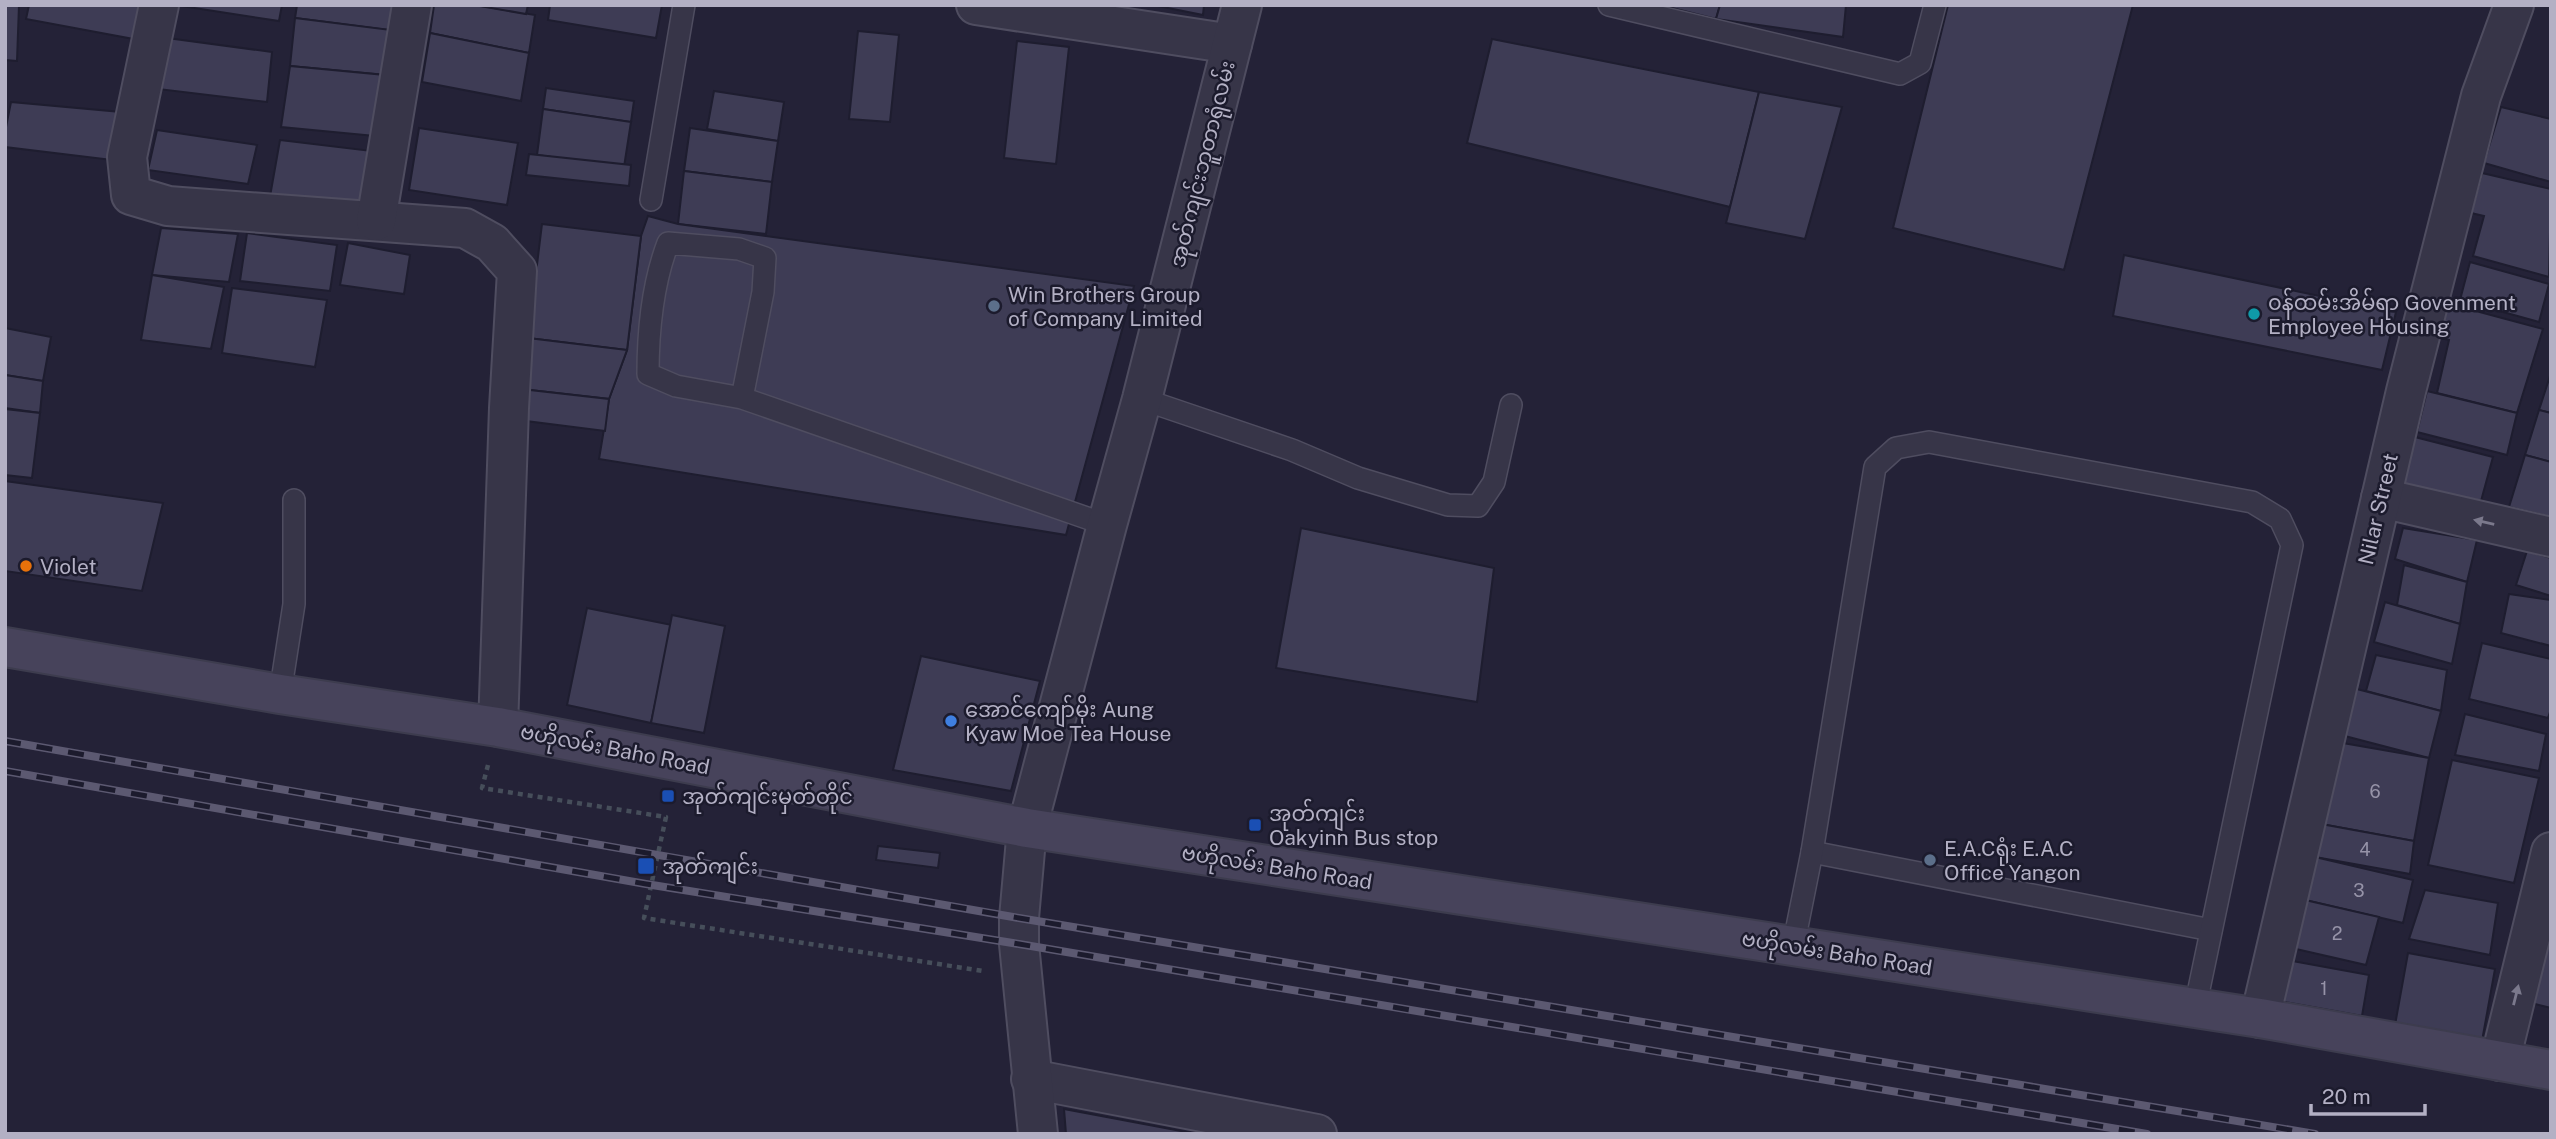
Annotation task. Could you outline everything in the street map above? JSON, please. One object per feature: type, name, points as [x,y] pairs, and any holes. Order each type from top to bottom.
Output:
[{"type":"main road","name":"ဗဟိုလမ်း Baho Road","points":[[5,647],[280,694],[498,727],[1027,828],[2260,1018],[2551,1070]]},
{"type":"street","points":[[159,5],[127,157],[131,195],[168,206],[465,228],[492,243],[517,271],[509,408],[498,727]]},
{"type":"street","points":[[376,221],[411,5]]},
{"type":"street","points":[[976,5],[1232,44]]},
{"type":"street","name":"အုတ်ကျင်းဘူတာရုံလမ်း","points":[[1038,1134],[1022,977],[1019,918],[1027,828],[1142,399],[1242,5]]},
{"type":"street","name":"Nilar Street","points":[[2260,1018],[2381,498],[2481,96],[2514,5]]},
{"type":"street","points":[[2381,498],[2551,537]]},
{"type":"street","points":[[2500,1061],[2551,852]]},
{"type":"street","points":[[1031,1079],[1299,1132]]},
{"type":"lane","points":[[651,200],[684,5]]},
{"type":"lane","points":[[1609,5],[1900,74],[1920,63],[1935,5]]},
{"type":"lane","points":[[742,398],[763,292],[765,258],[739,249],[668,243],[656,273],[648,345],[648,374],[676,386],[742,398],[1107,525]]},
{"type":"lane","points":[[1142,399],[1292,450],[1358,478],[1448,505],[1478,506],[1494,482],[1511,405]]},
{"type":"lane","points":[[1793,947],[1812,852],[1875,467],[1896,447],[1929,442],[2252,502],[2280,519],[2292,545],[2195,1008]]},
{"type":"lane","points":[[280,694],[294,604],[293,500]]},
{"type":"lane","points":[[1812,852],[2211,930]]},
{"type":"path","points":[[498,727],[482,788],[666,817],[644,918],[1022,977]]},
{"type":"building","points":[[5,5],[19,5],[17,61],[5,60]]},
{"type":"building","points":[[29,5],[144,5],[139,40],[26,19]]},
{"type":"building","points":[[175,5],[282,5],[279,21]]},
{"type":"building","points":[[297,5],[399,5],[396,31],[295,18]]},
{"type":"building","points":[[434,5],[476,5],[535,15],[529,53],[430,33]]},
{"type":"building","points":[[474,5],[528,5],[526,14]]},
{"type":"building","points":[[550,5],[662,5],[656,38],[548,20]]},
{"type":"building","points":[[1153,5],[1204,5],[1203,15]]},
{"type":"building","points":[[1668,5],[1720,5],[1716,19]]},
{"type":"building","points":[[1720,5],[1846,5],[1843,37],[1716,19]]},
{"type":"building","points":[[1948,5],[2133,5],[2064,270],[1893,228]]},
{"type":"building","points":[[295,18],[391,30],[385,75],[290,66]]},
{"type":"building","points":[[858,31],[899,35],[890,122],[849,119]]},
{"type":"building","points":[[430,33],[529,53],[521,101],[422,82]]},
{"type":"building","points":[[167,38],[272,52],[267,102],[158,89]]},
{"type":"building","points":[[1492,39],[1759,92],[1730,207],[1467,143]]},
{"type":"building","points":[[1017,41],[1069,47],[1056,164],[1004,158]]},
{"type":"building","points":[[290,66],[385,75],[375,136],[281,127]]},
{"type":"building","points":[[546,88],[634,101],[631,122],[543,109]]},
{"type":"building","points":[[714,91],[784,102],[778,141],[707,129]]},
{"type":"building","points":[[1759,92],[1842,107],[1805,239],[1726,223]]},
{"type":"building","points":[[11,102],[121,112],[112,160],[5,147]]},
{"type":"building","points":[[2501,107],[2551,119],[2551,182],[2484,163]]},
{"type":"building","points":[[543,109],[631,122],[624,167],[537,155]]},
{"type":"building","points":[[419,128],[518,143],[507,205],[409,190]]},
{"type":"building","points":[[690,128],[778,141],[772,182],[684,171]]},
{"type":"building","points":[[157,130],[257,145],[248,184],[148,170]]},
{"type":"building","points":[[280,140],[372,151],[363,210],[269,202]]},
{"type":"building","points":[[529,154],[631,165],[629,186],[526,175]]},
{"type":"building","points":[[684,171],[772,182],[766,234],[678,224]]},
{"type":"building","points":[[2482,173],[2551,189],[2549,277],[2473,256],[2484,216],[2471,213]]},
{"type":"building","points":[[648,216],[678,224],[1134,286],[1066,535],[599,459],[609,399],[627,350],[641,236]]},
{"type":"building","points":[[542,224],[641,236],[627,350],[528,338]]},
{"type":"building","points":[[161,228],[238,234],[229,282],[152,275]]},
{"type":"building","points":[[247,233],[337,245],[330,291],[240,281]]},
{"type":"building","points":[[348,243],[410,255],[404,294],[340,285]]},
{"type":"building","name":"၀န်ထမ်းအိမ်ရာ Govenment Employee Housing","points":[[2124,255],[2396,312],[2382,370],[2113,316]]},
{"type":"building","points":[[2470,262],[2549,284],[2539,322],[2460,300]]},
{"type":"building","points":[[152,275],[224,287],[211,349],[141,340]]},
{"type":"building","points":[[232,288],[327,300],[315,367],[222,353]]},
{"type":"building","points":[[2446,303],[2543,329],[2517,413],[2437,393],[2449,340],[2437,337]]},
{"type":"building","points":[[5,328],[51,337],[43,381],[5,375]]},
{"type":"building","points":[[528,338],[627,350],[609,399],[521,389]]},
{"type":"building","points":[[5,375],[43,381],[40,413],[5,408]]},
{"type":"building","points":[[2551,376],[2551,413],[2539,410]]},
{"type":"building","points":[[521,389],[609,399],[605,431],[526,421]]},
{"type":"building","points":[[2427,391],[2517,413],[2507,455],[2417,432]]},
{"type":"building","points":[[5,409],[40,413],[32,478],[5,475]]},
{"type":"building","points":[[2539,410],[2551,413],[2551,462],[2525,455]]},
{"type":"building","points":[[2403,434],[2493,457],[2481,501],[2390,482]]},
{"type":"building","points":[[2525,455],[2551,462],[2551,517],[2509,507]]},
{"type":"building","points":[[5,481],[163,503],[142,591],[5,571]]},
{"type":"building","points":[[1301,528],[1494,568],[1477,702],[1276,668]]},
{"type":"building","points":[[2403,528],[2477,540],[2467,582],[2395,559]]},
{"type":"building","points":[[2527,551],[2551,558],[2551,596],[2516,585]]},
{"type":"building","points":[[2404,565],[2467,582],[2460,624],[2397,605]]},
{"type":"building","points":[[2509,594],[2551,600],[2551,646],[2501,633]]},
{"type":"building","points":[[2385,602],[2460,624],[2452,664],[2374,642]]},
{"type":"building","points":[[587,608],[672,625],[651,723],[567,705]]},
{"type":"building","points":[[672,615],[725,626],[704,733],[651,723]]},
{"type":"building","points":[[2482,643],[2551,659],[2551,709],[2548,718],[2469,699]]},
{"type":"building","points":[[2376,655],[2447,670],[2441,711],[2366,691]]},
{"type":"building","points":[[921,656],[1040,681],[1011,791],[893,770]]},
{"type":"building","points":[[2353,688],[2441,711],[2429,758],[2341,735]]},
{"type":"building","points":[[2465,714],[2546,734],[2539,771],[2455,755]]},
{"type":"building","points":[[2337,742],[2429,758],[2414,841],[2321,824]]},
{"type":"building","points":[[2452,760],[2539,778],[2514,883],[2428,865]]},
{"type":"building","points":[[2321,824],[2414,841],[2410,874],[2315,857]]},
{"type":"building","points":[[878,846],[940,853],[938,868],[876,860]]},
{"type":"building","points":[[2315,857],[2413,880],[2403,923],[2305,900]]},
{"type":"building","points":[[2425,890],[2498,903],[2490,955],[2409,939]]},
{"type":"building","points":[[2305,900],[2379,917],[2366,965],[2296,949]]},
{"type":"building","points":[[2541,944],[2551,947],[2551,1008],[2527,1002]]},
{"type":"building","points":[[2408,953],[2495,969],[2482,1041],[2395,1025]]},
{"type":"building","points":[[2287,960],[2369,975],[2362,1016],[2279,1001]]},
{"type":"building","points":[[1064,1109],[1197,1134],[1066,1134]]},
{"type":"railway","points":[[5,741],[1019,918],[2315,1134]]},
{"type":"railway","points":[[5,771],[646,884],[2147,1134]]},
{"type":"place","name":"Win Brothers Group of Company Limited","points":[[994,306]]},
{"type":"place","name":"၀န်ထမ်းအိမ်ရာ Govenment Employee Housing","points":[[2254,314]]},
{"type":"place","name":"Violet","points":[[26,566]]},
{"type":"place","name":"အောင်ကျော်မိုး Aung Kyaw Moe Tea House","points":[[951,721]]},
{"type":"place","name":"အုတ်ကျင်းမှတ်တိုင်","points":[[668,796]]},
{"type":"place","name":"အုတ်ကျင်း Oakyinn Bus stop","points":[[1255,825]]},
{"type":"place","name":"E.A.Cရုံး E.A.C Office Yangon","points":[[1930,860]]},
{"type":"place","name":"အုတ်ကျင်း","points":[[646,866]]}]
